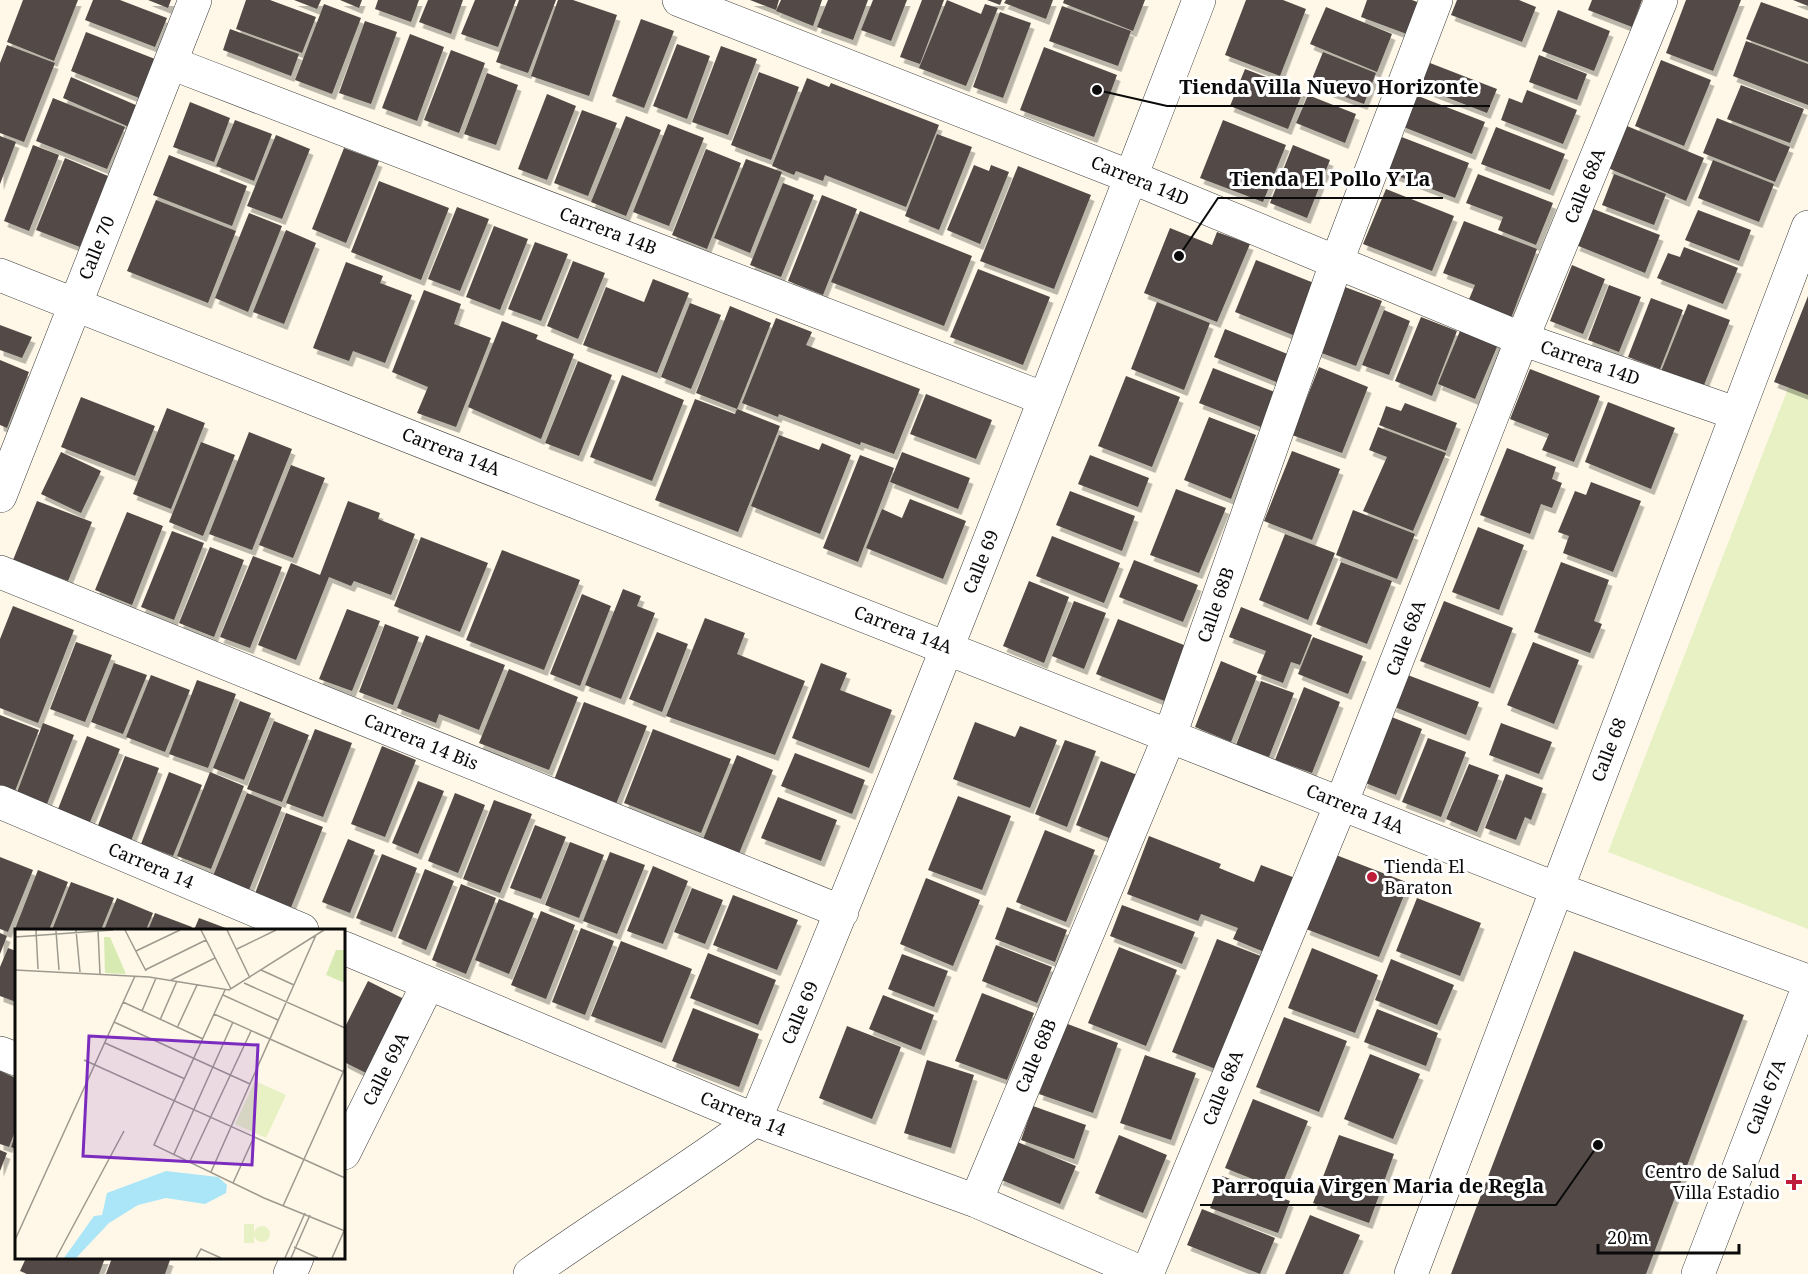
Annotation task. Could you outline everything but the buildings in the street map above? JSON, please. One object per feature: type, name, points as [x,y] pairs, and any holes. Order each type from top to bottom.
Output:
[{"type":"street","name":"Calle 70","points":[[0,496],[195,0]]},
{"type":"street","name":"Carrera 14D","points":[[679,0],[1131,177],[1522,339],[1735,413]]},
{"type":"street","name":"Calle 69","points":[[755,1120],[842,912],[1045,399],[1199,0]]},
{"type":"street","name":"Calle 68B","points":[[976,1201],[1170,735],[1337,261],[1436,0]]},
{"type":"street","name":"Calle 68A","points":[[1146,1274],[1341,804],[1522,339],[1661,0]]},
{"type":"street","name":"Carrera 14B","points":[[171,63],[1045,399]]},
{"type":"street","name":"Calle 68","points":[[1411,1274],[1735,413],[1808,227]]},
{"type":"street","name":"Carrera 14A","points":[[0,275],[1557,889],[1808,981]]},
{"type":"street","name":"Carrera 14 Bis","points":[[0,572],[842,912]]},
{"type":"street","name":"Carrera 14","points":[[0,802],[300,929]]},
{"type":"street","name":"Carrera 14","points":[[345,948],[755,1120],[976,1201],[1146,1274]]},
{"type":"street","name":"Calle 69A","points":[[345,1151],[428,984]]},
{"type":"street","name":"Calle 67A","points":[[1698,1274],[1808,988]]},
{"type":"street","points":[[0,1053],[15,1059]]},
{"type":"street","points":[[530,1274],[599,1224],[708,1155],[755,1120]]},
{"type":"street","points":[[290,1274],[296,1259]]},
{"type":"green space","points":[[1789,386],[1808,394],[1808,929],[1608,852]]},
{"type":"place","name":"Tienda Villa Nuevo Horizonte","points":[[1097,90]]},
{"type":"place","name":"Tienda El Pollo Y La","points":[[1179,256]]},
{"type":"place","name":"Tienda El Baraton","points":[[1372,877]]},
{"type":"place","name":"Parroquia Virgen Maria de Regla","points":[[1598,1145]]},
{"type":"place","name":"Centro de Salud Villa Estadio","points":[[1794,1182]]}]
